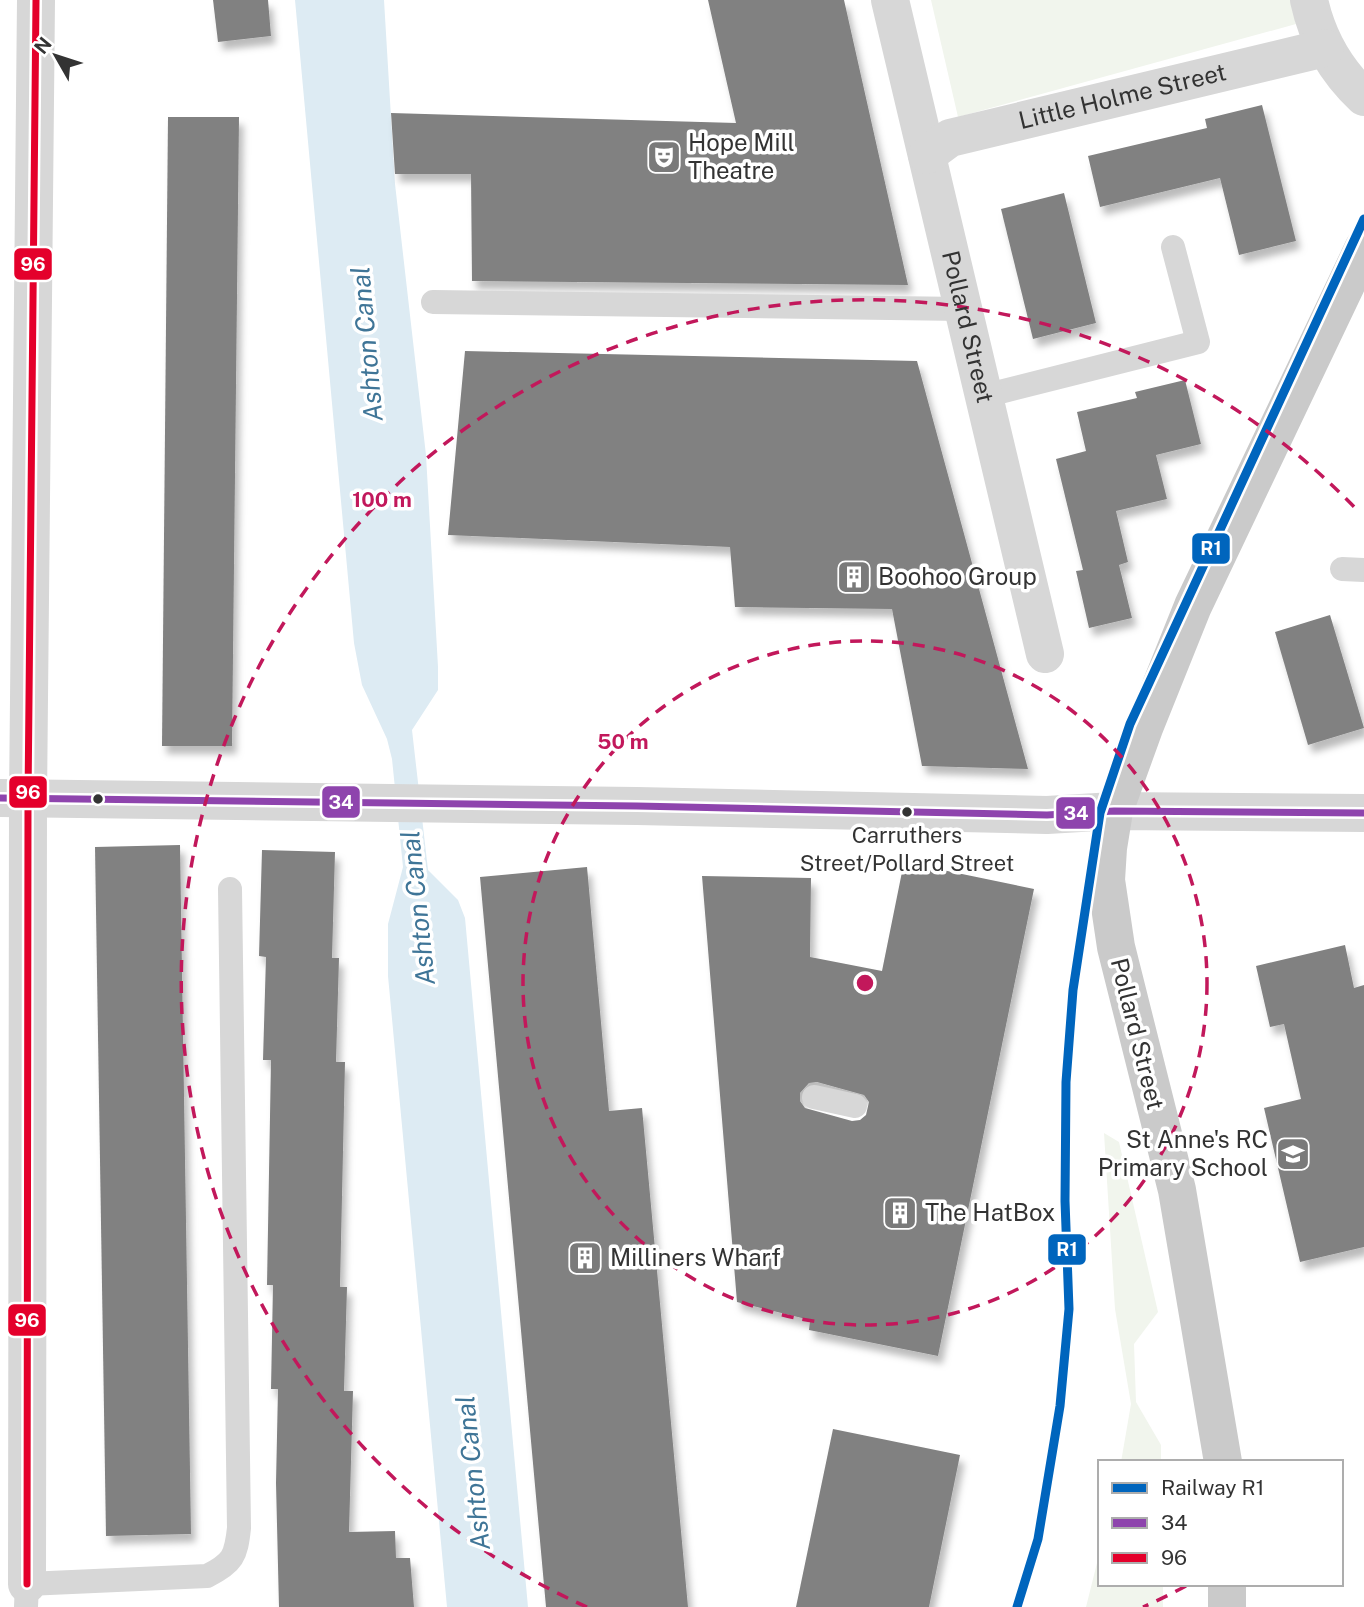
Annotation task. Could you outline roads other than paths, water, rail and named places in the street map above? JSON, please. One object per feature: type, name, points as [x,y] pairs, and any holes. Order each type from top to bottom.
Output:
[{"type":"main road","name":"Pollard Street","points":[[1223,1460],[1177,1189],[1116,947],[1106,880],[1114,811],[1193,607],[1364,247]]},
{"type":"main road","points":[[1227,1586],[1227,1607]]},
{"type":"street","points":[[26,1596],[14,798],[36,0]]},
{"type":"street","name":"Pollard Street","points":[[890,0],[1045,654]]},
{"type":"street","points":[[1309,0],[1325,48],[1350,84],[1364,97]]},
{"type":"street","name":"Little Holme Street","points":[[927,155],[950,138],[1325,48]]},
{"type":"street","points":[[14,798],[1047,815],[1114,811],[1364,813]]},
{"type":"lane","points":[[984,396],[1198,342],[1173,247]]},
{"type":"lane","points":[[433,302],[963,309]]},
{"type":"lane","points":[[26,1596],[207,1576],[227,1566],[237,1550],[239,1528],[230,889]]},
{"type":"lane","points":[[814,1097],[855,1106]]},
{"type":"water","name":"Ashton Canal","points":[[295,0],[384,0],[395,184],[426,455],[438,667],[438,690],[412,730],[428,870],[458,900],[465,918],[528,1607],[447,1607],[388,976],[388,924],[403,867],[392,759],[387,739],[362,685],[354,643]]},
{"type":"rail line","name":"R1","points":[[1017,1607],[1038,1539],[1060,1406],[1069,1309],[1065,1201],[1066,1082],[1073,990],[1100,813],[1130,724],[1364,219]]},
{"type":"place","name":"Hope Mill Theatre","points":[[664,157]]},
{"type":"place","name":"Boohoo Group","points":[[854,577]]},
{"type":"place","name":"Carruthers Street/Pollard Street","points":[[907,812]]},
{"type":"place","name":"St Anne's RC Primary School","points":[[1293,1154]]},
{"type":"place","name":"The HatBox","points":[[900,1213]]},
{"type":"place","name":"Milliners Wharf","points":[[585,1258]]}]
